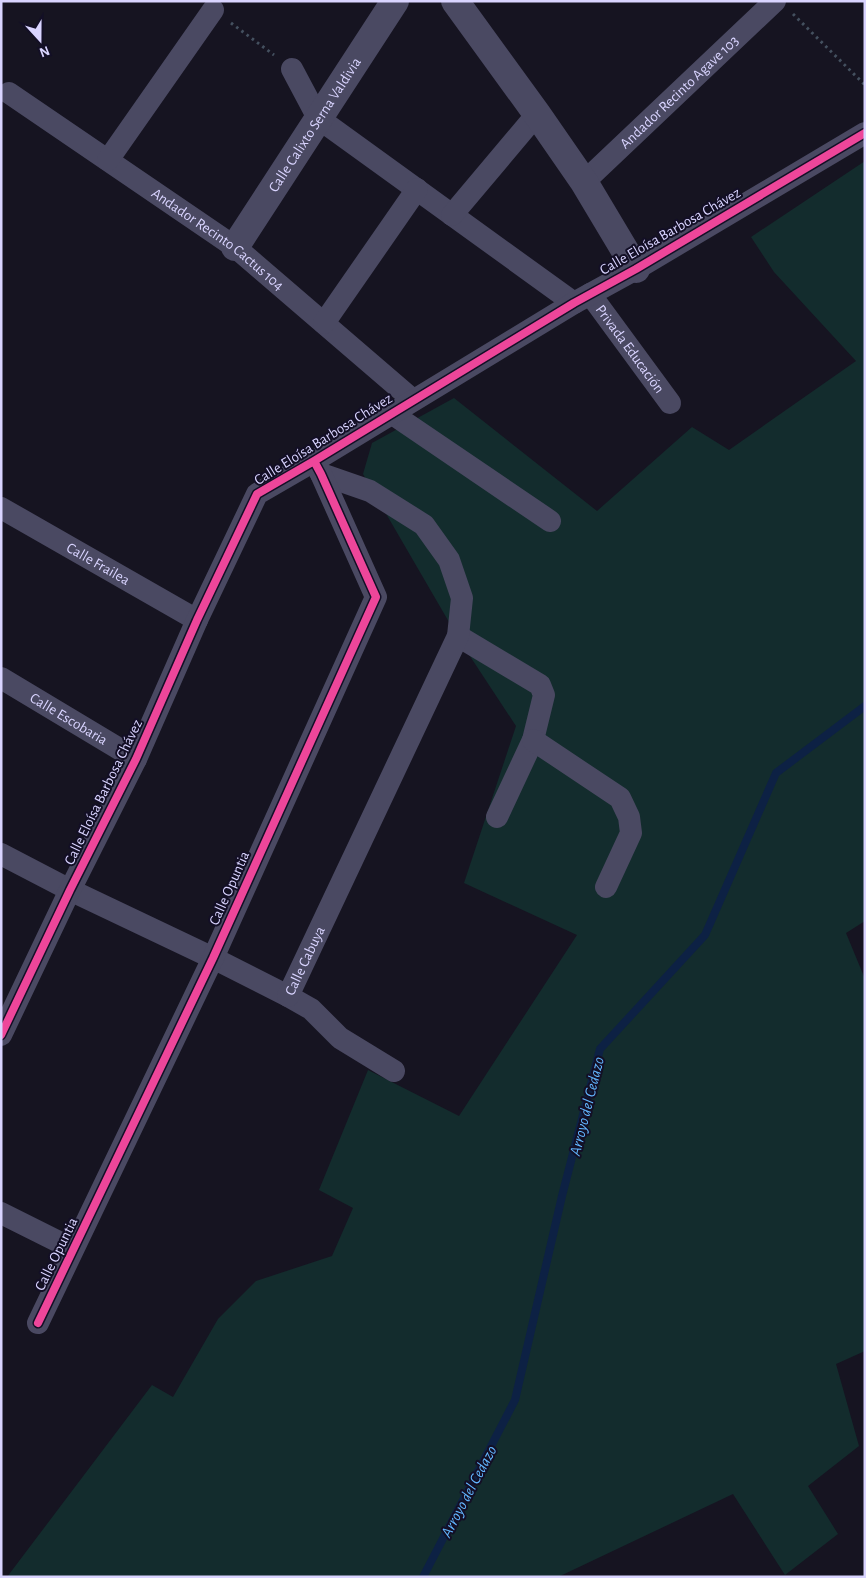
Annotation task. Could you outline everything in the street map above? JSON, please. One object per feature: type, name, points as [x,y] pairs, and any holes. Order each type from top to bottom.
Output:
[{"type":"street","name":"Calle Calixto Serna Valdivia","points":[[235,247],[396,1]]},
{"type":"street","name":"Calle Eloísa Barbosa Chávez","points":[[455,1],[584,182],[636,269]]},
{"type":"street","name":"Andador Recinto Agave 103","points":[[584,182],[781,5]]},
{"type":"street","points":[[108,160],[213,10]]},
{"type":"street","points":[[292,69],[318,118]]},
{"type":"street","name":"Andador Recinto Cactus 104","points":[[10,93],[235,247],[413,400]]},
{"type":"street","points":[[452,215],[537,114]]},
{"type":"street","name":"Privada Educación","points":[[318,118],[452,215],[582,298],[670,403]]},
{"type":"street","name":"Calle Eloísa Barbosa Chávez","points":[[2,1030],[136,759],[197,620],[257,494],[317,468],[391,413],[582,298],[636,269],[865,133]]},
{"type":"street","points":[[324,323],[417,189]]},
{"type":"street","name":"Calle Eloísa Barbosa Chávez","points":[[391,413],[550,521]]},
{"type":"street","name":"Calle Eloísa Barbosa Chávez","points":[[317,468],[370,490],[424,525],[448,560],[462,598],[458,636]]},
{"type":"street","name":"Calle Opuntia","points":[[38,1323],[213,958],[376,597],[317,468]]},
{"type":"street","name":"Calle Frailea","points":[[1,508],[197,620]]},
{"type":"street","points":[[458,636],[540,685],[544,695],[533,740],[497,817]]},
{"type":"street","name":"Calle Cabuya","points":[[1,854],[70,890],[288,996],[458,636]]},
{"type":"street","name":"Calle Escobaria","points":[[1,678],[136,759]]},
{"type":"street","points":[[533,740],[620,798],[623,802],[629,817],[631,833],[606,887]]},
{"type":"street","points":[[288,996],[310,1010],[340,1038],[394,1071]]},
{"type":"street","points":[[1,1213],[73,1249]]},
{"type":"path","points":[[781,5],[865,85]]},
{"type":"path","points":[[213,10],[292,69]]},
{"type":"green space","points":[[865,161],[865,921],[846,933],[865,979],[865,1351],[836,1364],[859,1446],[808,1486],[838,1534],[785,1575],[733,1494],[558,1577],[7,1577],[152,1385],[173,1397],[218,1319],[256,1281],[332,1256],[353,1208],[319,1190],[368,1070],[459,1116],[577,935],[464,883],[516,726],[460,641],[363,474],[372,443],[454,398],[597,511],[692,427],[729,450],[856,361],[774,272],[751,237]]},
{"type":"waterway","name":"Arroyo del Cedazo","points":[[423,1577],[515,1400],[562,1196],[600,1049],[705,935],[776,773],[865,706]]},
{"type":"cycle path","points":[[1,1035],[70,890],[136,759],[197,620],[257,494],[574,303],[636,269],[865,133]]},
{"type":"cycle path","points":[[38,1323],[213,958],[376,597],[314,461]]}]
